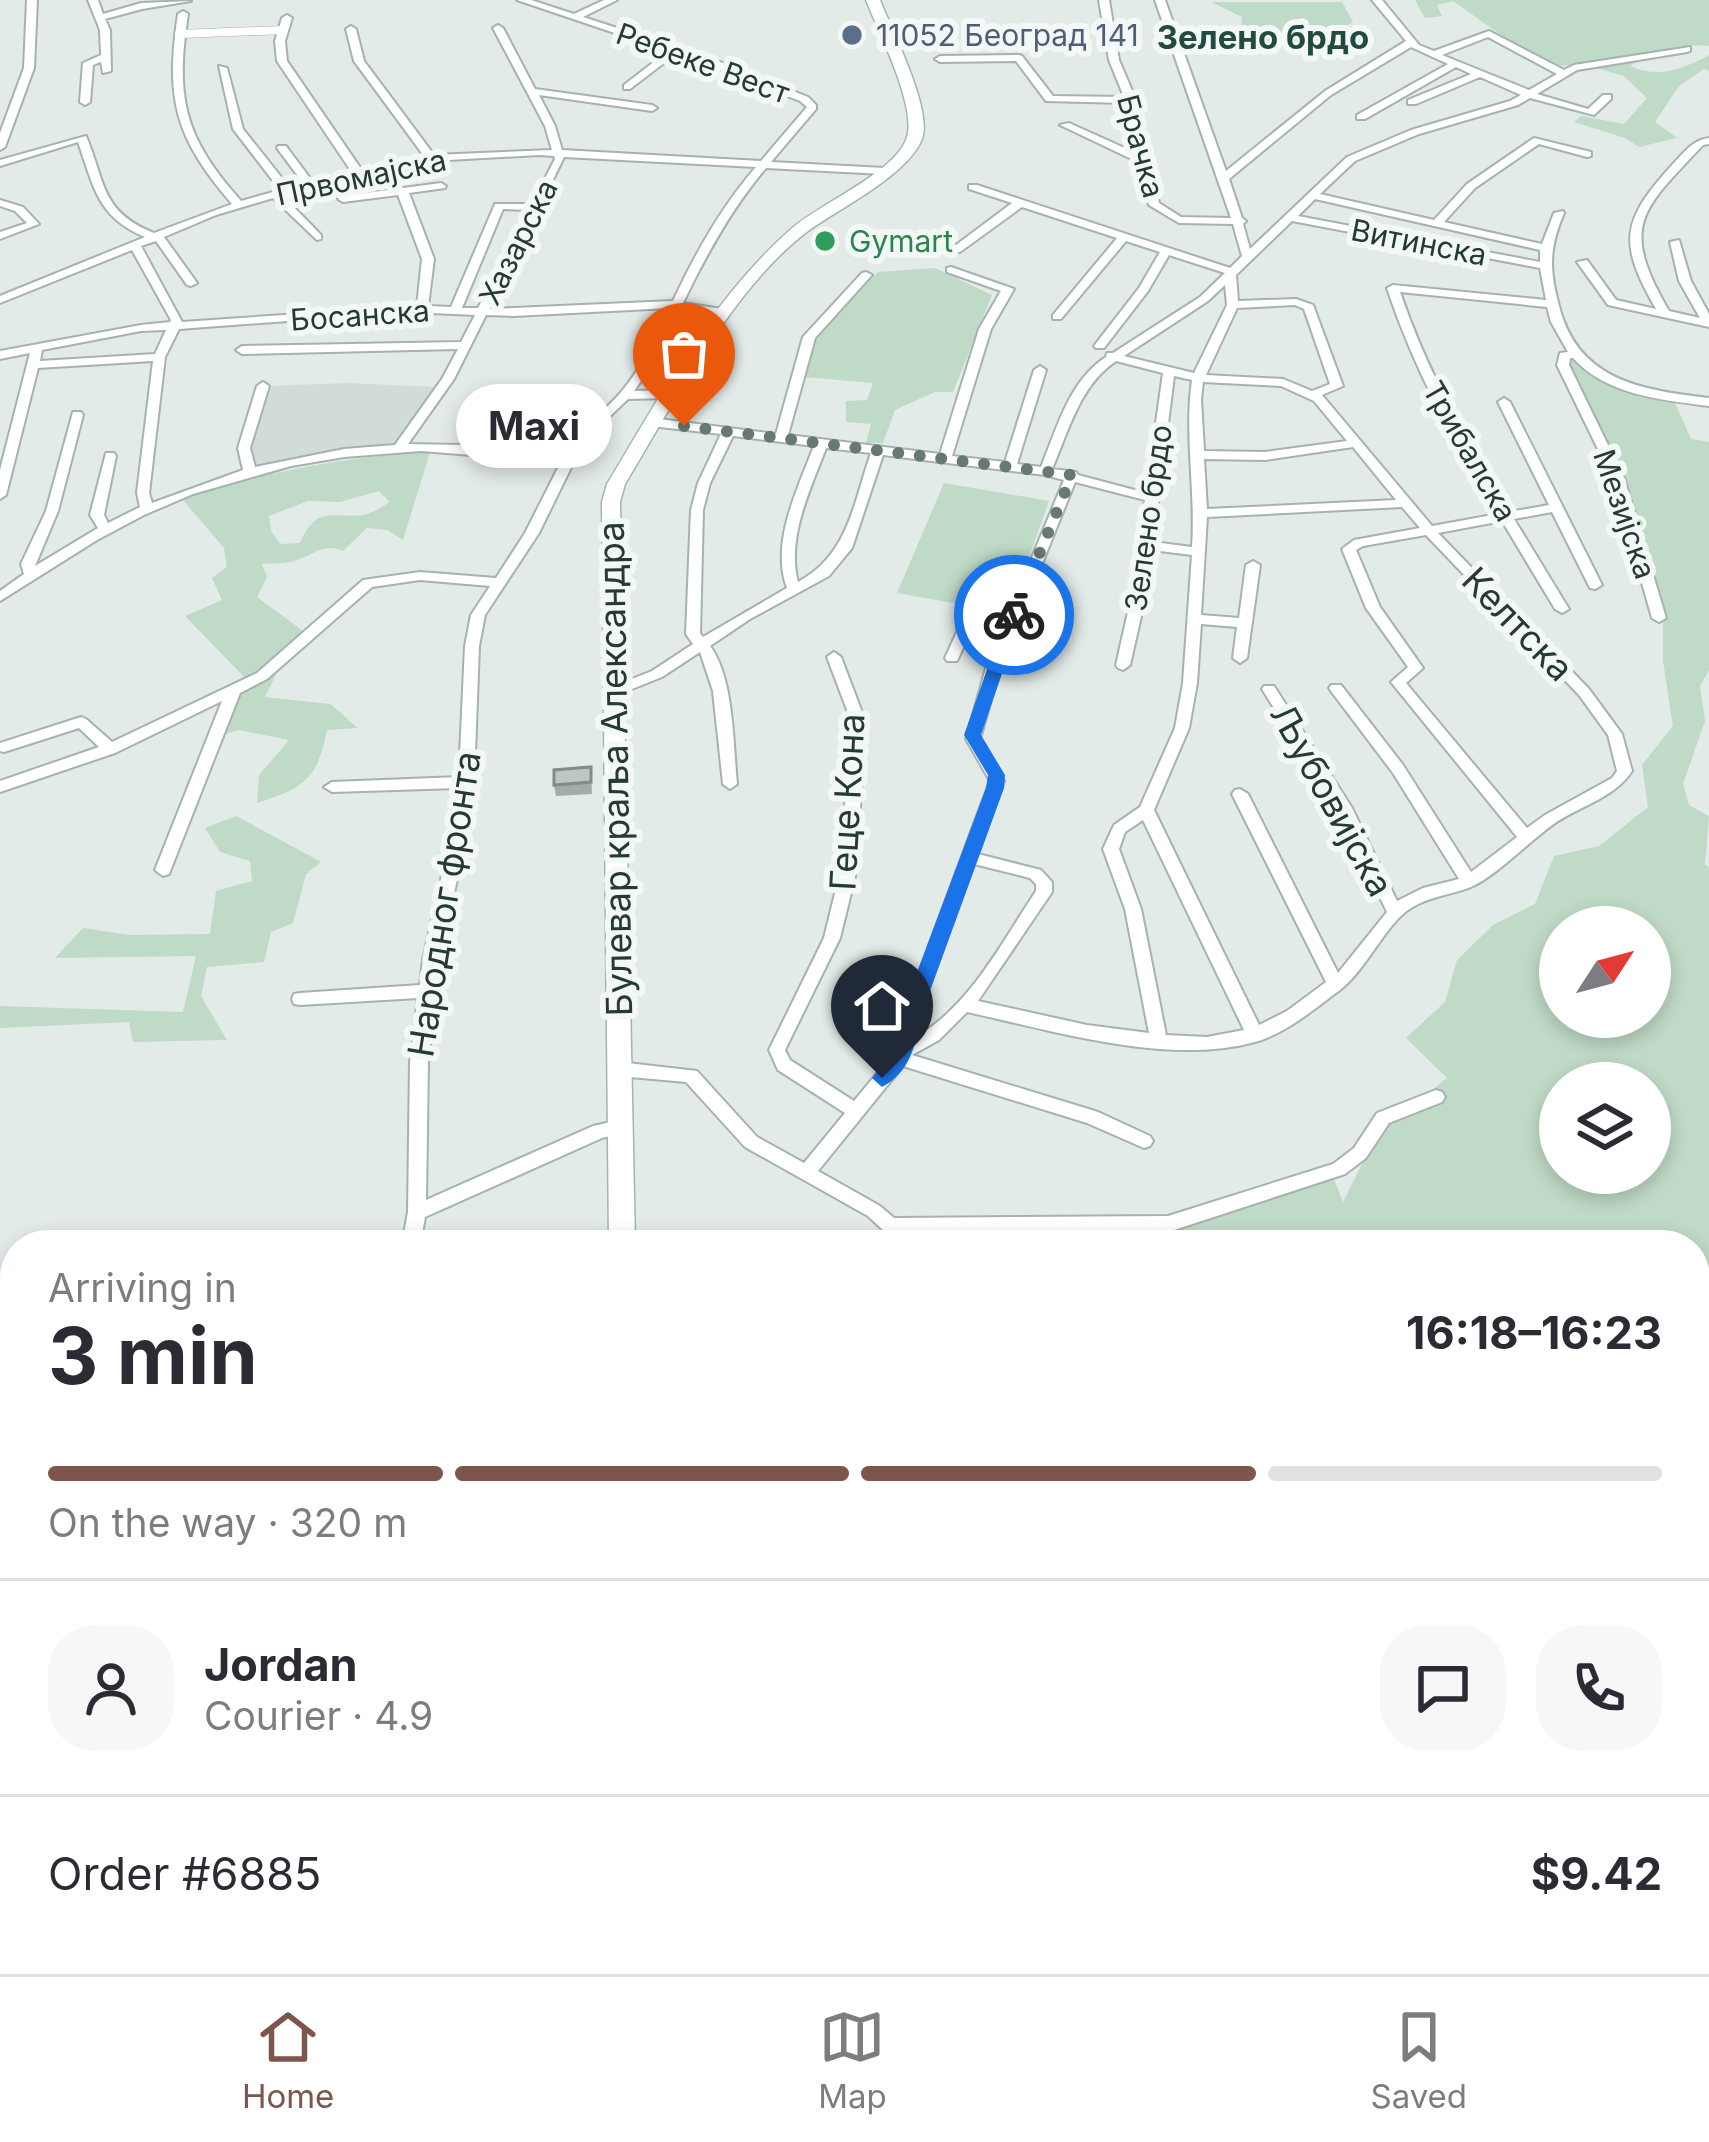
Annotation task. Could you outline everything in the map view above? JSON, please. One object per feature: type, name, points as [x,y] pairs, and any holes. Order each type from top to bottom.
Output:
[{"type":"main road","name":"Булевар краља Александра","points":[[622,1230],[611,502],[623,469],[722,312],[804,226],[906,154],[919,127],[895,57],[863,2]]},
{"type":"street","points":[[19,156],[0,148],[6,115],[29,68],[32,0]]},
{"type":"street","points":[[93,0],[101,17],[106,71]]},
{"type":"street","name":"Ребеке Вест","points":[[522,0],[675,50],[804,99],[812,107]]},
{"type":"street","points":[[574,17],[612,0]]},
{"type":"street","name":"Брачка","points":[[1104,0],[1114,60],[1131,100],[1154,206],[1164,215],[1185,221],[1241,221]]},
{"type":"street","points":[[1160,0],[1185,80],[1241,221],[1246,254]]},
{"type":"street","points":[[1377,0],[1410,43],[1531,95],[1593,113],[1607,97]]},
{"type":"street","points":[[101,17],[186,1]]},
{"type":"street","points":[[183,14],[176,82],[183,128],[212,175],[239,205]]},
{"type":"street","points":[[179,34],[285,24],[282,61],[358,172]]},
{"type":"street","name":"Хазарска","points":[[399,448],[466,345],[560,154],[498,28]]},
{"type":"street","points":[[351,29],[356,55],[430,158]]},
{"type":"street","points":[[1435,54],[1492,34],[1525,57],[1563,74]]},
{"type":"street","points":[[1225,176],[1328,93],[1410,43]]},
{"type":"street","points":[[1045,471],[1078,393],[1111,356],[1195,307],[1246,254],[1316,196],[1334,171],[1366,151],[1531,95],[1563,74],[1687,49]]},
{"type":"street","points":[[627,87],[675,50]]},
{"type":"street","points":[[85,102],[86,65],[105,57]]},
{"type":"street","points":[[940,59],[1019,58],[1050,99],[1131,100]]},
{"type":"street","points":[[1360,118],[1456,63]]},
{"type":"street","points":[[222,68],[238,129],[280,193],[317,237]]},
{"type":"street","points":[[1412,102],[1481,73]]},
{"type":"street","points":[[530,91],[652,108]]},
{"type":"street","name":"Народног фронта","points":[[414,1230],[417,1084],[428,991],[467,782],[474,628],[496,582],[532,533],[566,459],[591,424],[625,395],[652,355],[706,248],[758,166],[812,107]]},
{"type":"street","points":[[1065,125],[1142,160]]},
{"type":"street","points":[[0,163],[82,138],[106,205],[130,227],[156,236],[191,283]]},
{"type":"street","points":[[1438,222],[1471,186],[1538,140],[1588,154]]},
{"type":"street","points":[[1664,313],[1636,266],[1638,213],[1700,142],[1709,141]]},
{"type":"street","points":[[282,148],[309,184]]},
{"type":"street","name":"Првомајска","points":[[0,299],[239,205],[309,184],[430,158],[560,154],[884,171]]},
{"type":"street","points":[[344,199],[441,186]]},
{"type":"street","points":[[973,187],[1231,274]]},
{"type":"street","points":[[402,190],[428,259],[422,308]]},
{"type":"street","points":[[1316,196],[1542,247]]},
{"type":"street","points":[[0,203],[19,208],[34,224],[0,236]]},
{"type":"street","points":[[956,250],[1020,203]]},
{"type":"street","points":[[456,309],[499,206],[536,207]]},
{"type":"street","points":[[1559,213],[1542,247],[1559,334],[1574,354],[1625,388],[1709,403]]},
{"type":"street","name":"Витинска","points":[[1292,218],[1545,266]]},
{"type":"street","points":[[1057,317],[1123,238]]},
{"type":"street","points":[[1675,242],[1685,281],[1709,323]]},
{"type":"street","points":[[135,246],[176,312],[175,325],[159,357],[143,493],[146,506]]},
{"type":"street","points":[[1100,346],[1144,289],[1166,251]]},
{"type":"street","points":[[1583,262],[1607,301],[1709,323]]},
{"type":"street","points":[[945,459],[977,350],[1008,289],[951,270]]},
{"type":"street","points":[[1159,1041],[1133,909],[1111,849],[1119,829],[1146,810],[1182,728],[1197,620],[1198,378],[1233,305],[1231,274]]},
{"type":"street","points":[[780,440],[810,336],[866,275]]},
{"type":"street","name":"Трибалска","points":[[1551,304],[1394,286],[1434,396],[1562,609]]},
{"type":"street","points":[[1111,356],[1198,378],[1274,382],[1314,394],[1337,386],[1309,307],[1296,302],[1233,305]]},
{"type":"street","name":"Босанска","points":[[0,355],[175,325],[319,319],[422,308],[482,312],[676,305],[722,312]]},
{"type":"street","points":[[242,350],[466,345]]},
{"type":"street","points":[[0,495],[37,348]]},
{"type":"street","name":"Мезијска","points":[[1574,354],[1564,356],[1562,364],[1618,478],[1659,618]]},
{"type":"street","points":[[36,365],[159,357]]},
{"type":"street","points":[[1010,466],[1040,370]]},
{"type":"street","name":"Зелено брдо","points":[[1124,665],[1154,498],[1169,371]]},
{"type":"street","points":[[250,473],[244,448],[262,386]]},
{"type":"street","points":[[625,395],[668,394]]},
{"type":"street","name":"Келтска","points":[[1314,394],[1431,532],[1584,692],[1621,746],[1626,764],[1622,778],[1525,836]]},
{"type":"street","points":[[1504,402],[1594,585]]},
{"type":"street","points":[[32,574],[28,564],[52,511],[77,415]]},
{"type":"street","points":[[651,422],[1072,475],[1154,498]]},
{"type":"street","points":[[728,433],[697,510],[693,637],[712,659],[730,784]]},
{"type":"street","points":[[0,440],[17,439]]},
{"type":"street","points":[[1199,455],[1250,457],[1357,443]]},
{"type":"street","points":[[794,589],[788,579],[794,530],[820,445]]},
{"type":"street","points":[[0,597],[104,526],[146,506],[250,473],[315,458],[399,448],[566,459]]},
{"type":"street","points":[[612,692],[640,683],[703,648],[745,616],[824,573],[845,548],[878,451]]},
{"type":"street","points":[[104,526],[97,515],[110,456]]},
{"type":"street","points":[[902,1054],[910,1018],[997,781],[972,735],[1013,618],[1072,475]]},
{"type":"street","points":[[1201,513],[1406,503]]},
{"type":"street","points":[[966,1005],[1087,1033],[1159,1041],[1207,1044],[1256,1035],[1293,1016],[1335,984],[1355,966],[1394,911],[1416,896],[1468,882],[1525,836],[1398,682],[1416,668],[1373,608],[1349,552],[1359,543],[1557,507]]},
{"type":"street","points":[[1146,545],[1200,552]]},
{"type":"street","points":[[1240,658],[1253,565]]},
{"type":"street","points":[[0,787],[110,749],[272,669],[368,583],[399,576],[496,582]]},
{"type":"street","points":[[952,658],[970,616],[1013,618]]},
{"type":"street","points":[[1197,620],[1246,623]]},
{"type":"street","name":"Геце Кона","points":[[833,657],[855,702],[859,723],[847,877],[832,938],[777,1050],[784,1065],[856,1111]]},
{"type":"street","points":[[1336,688],[1398,769],[1468,882]]},
{"type":"street","name":"Љубовијска","points":[[1269,689],[1344,808],[1394,911]]},
{"type":"street","points":[[163,870],[232,691]]},
{"type":"street","points":[[4,747],[81,722],[110,749]]},
{"type":"street","points":[[332,787],[467,782]]},
{"type":"street","points":[[1240,794],[1335,984]]},
{"type":"street","points":[[1146,810],[1256,1035]]},
{"type":"street","points":[[807,1172],[902,1054],[933,1035],[966,1005],[1045,887],[1035,874],[969,857]]},
{"type":"street","points":[[300,999],[428,991]]},
{"type":"street","points":[[902,1054],[1092,1117],[1144,1141]]},
{"type":"street","points":[[619,1069],[692,1076],[751,1142],[807,1172],[885,1230]]},
{"type":"street","points":[[1030,1230],[1168,1224],[1339,1168],[1360,1153],[1383,1118],[1436,1097]]},
{"type":"street","points":[[417,1212],[599,1131],[620,1127]]},
{"type":"shaded area","points":[[269,386],[435,387],[394,446],[253,470],[250,437]]},
{"type":"green space","points":[[1415,0],[1709,0],[1709,46],[1668,49],[1630,66],[1670,71],[1709,55],[1709,71],[1704,69],[1679,86],[1655,122],[1677,138],[1639,147],[1574,122],[1581,116],[1624,124],[1647,98],[1624,76],[1583,64],[1556,66],[1522,50],[1453,1],[1437,5],[1442,16],[1425,18]]},
{"type":"green space","points":[[1211,2],[1342,2],[1353,22],[1315,42],[1303,37],[1276,49],[1239,48],[1242,17]]},
{"type":"green space","points":[[935,268],[992,295],[953,392],[935,392],[895,410],[883,443],[866,443],[871,424],[846,422],[846,401],[867,400],[873,383],[804,377],[815,335],[878,272]]},
{"type":"green space","points":[[1574,354],[1599,375],[1673,398],[1691,439],[1709,442],[1709,670],[1700,686],[1705,721],[1683,784],[1689,805],[1709,816],[1705,865],[1709,867],[1709,1230],[1156,1230],[1334,1179],[1343,1202],[1377,1134],[1447,1078],[1406,1038],[1445,1002],[1457,960],[1493,925],[1535,904],[1554,856],[1599,846],[1648,807],[1642,765],[1673,726],[1663,661],[1663,621],[1625,496],[1562,360]]},
{"type":"green space","points":[[430,452],[403,540],[387,530],[367,528],[343,551],[324,549],[290,562],[262,564],[267,577],[257,597],[310,636],[283,660],[265,697],[330,704],[358,728],[327,730],[318,761],[306,780],[257,803],[259,775],[289,740],[239,730],[215,737],[233,691],[249,682],[185,616],[222,600],[212,578],[227,567],[224,548],[184,501],[278,472]],"holes":[[[379,491],[390,502],[364,515],[319,518],[300,543],[280,544],[271,531],[269,516],[308,501],[340,502]]]},
{"type":"green space","points":[[944,483],[1049,501],[1009,613],[897,593]]},
{"type":"green space","points":[[236,816],[321,862],[306,874],[293,923],[271,932],[264,962],[207,967],[201,996],[227,1040],[133,1042],[129,1022],[0,1028],[0,1006],[183,1012],[196,956],[55,958],[83,928],[130,935],[210,934],[216,891],[252,881],[250,861],[220,852],[205,828]]},
{"type":"building","points":[[591,767],[591,782],[554,785],[554,770]]},
{"type":"way so far","points":[[684,426],[1072,475],[1014,615]]},
{"type":"place","name":"11052 Београд 141","points":[[852,35]]},
{"type":"place","name":"Gymart","points":[[825,241]]},
{"type":"place","name":"Maxi","points":[[684,426]]},
{"type":"district","name":"Зелено брдо","points":[[1263,37]]},
{"type":"route","points":[[882,1078],[905,1051],[910,1018],[997,781],[972,735],[1014,615]]}]
